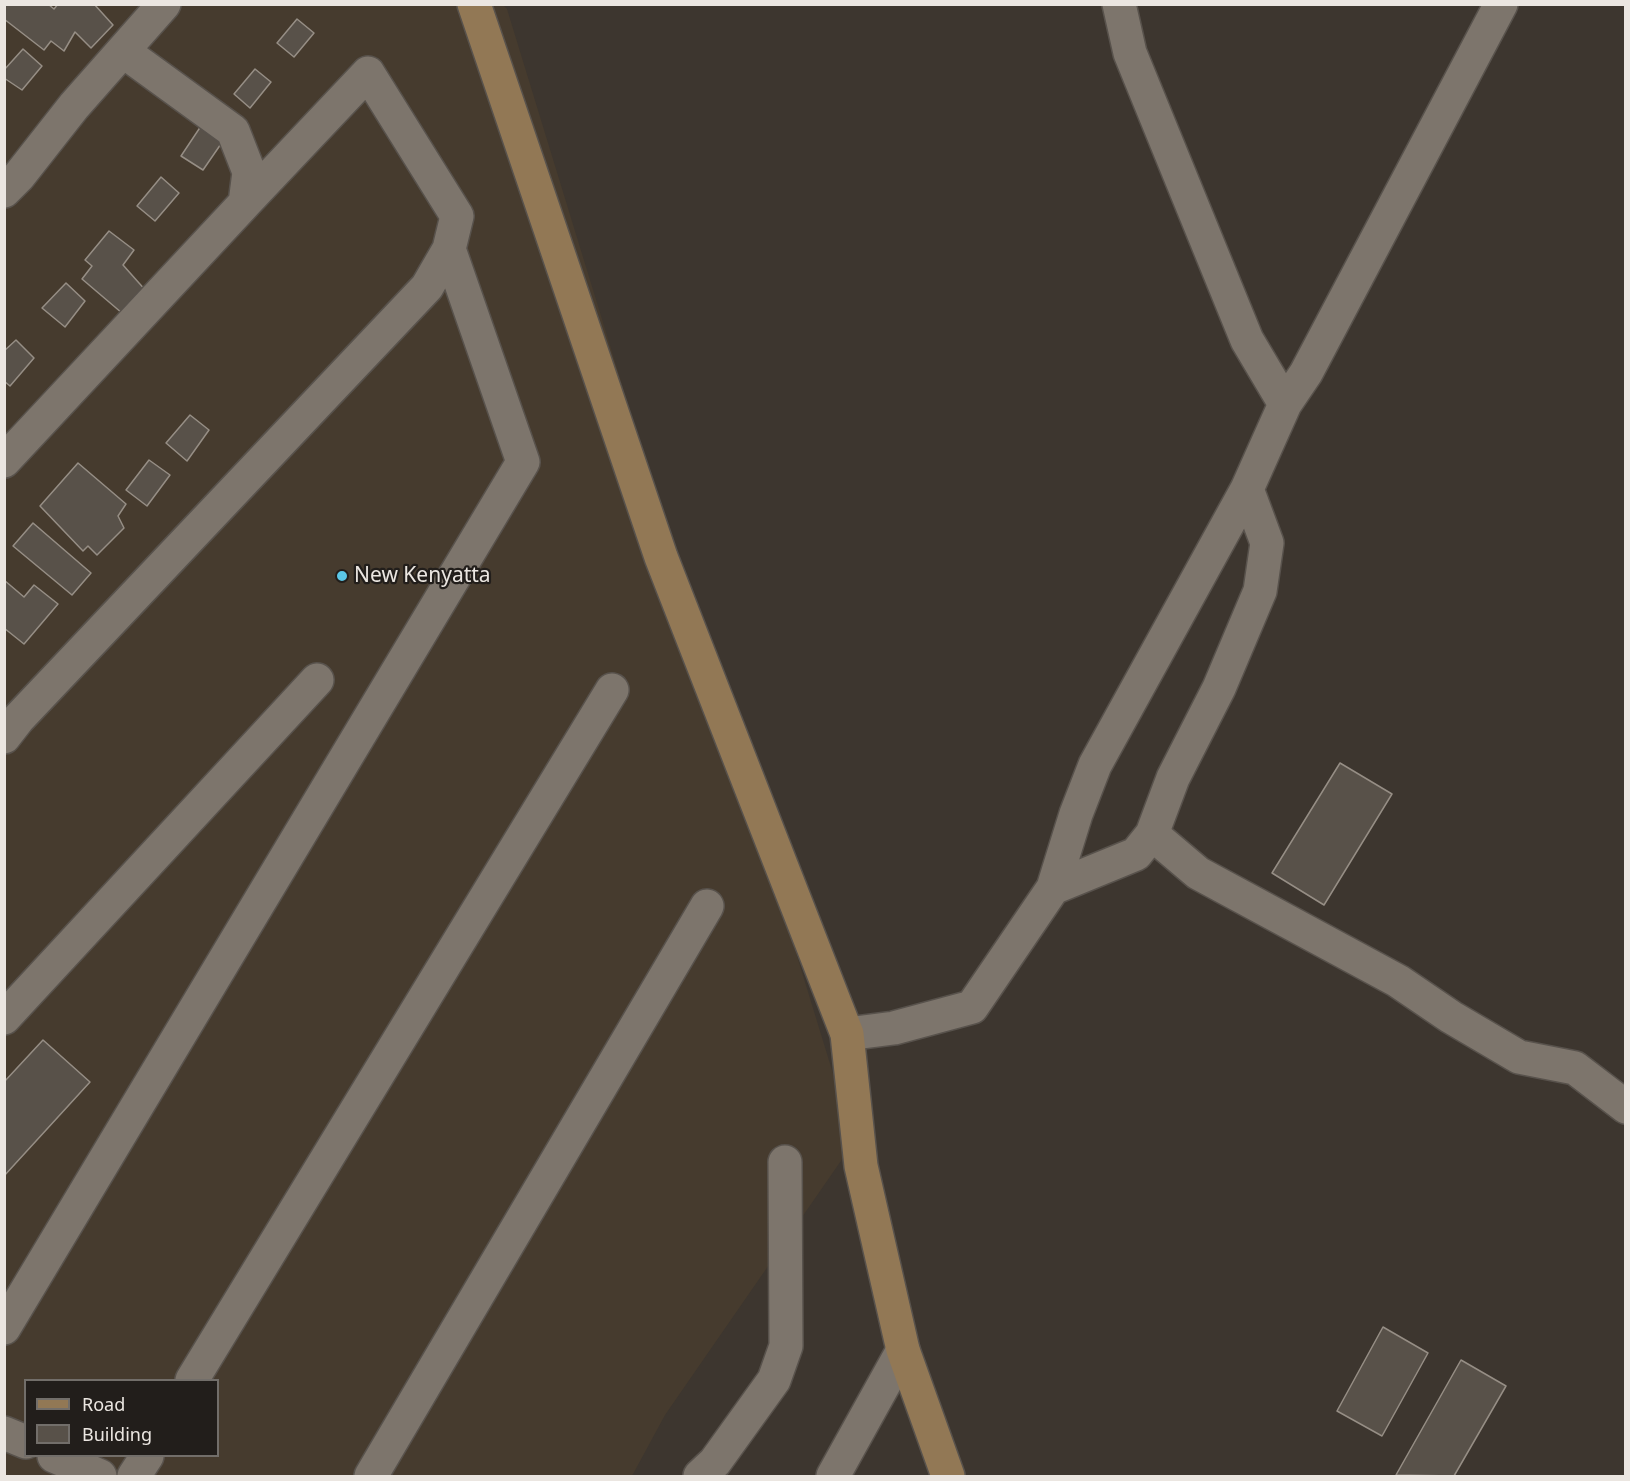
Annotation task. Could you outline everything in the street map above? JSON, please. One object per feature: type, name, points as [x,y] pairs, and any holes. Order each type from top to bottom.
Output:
[{"type":"street","points":[[4,191],[19,176],[74,106],[164,4]]},
{"type":"street","points":[[474,4],[661,557],[847,1034],[861,1166],[903,1350],[948,1476]]},
{"type":"street","points":[[1119,4],[1130,53],[1247,340],[1285,404]]},
{"type":"street","points":[[847,1034],[894,1028],[972,1007],[1053,888],[1076,814],[1095,765],[1247,489],[1285,404],[1306,374],[1501,4]]},
{"type":"street","points":[[123,51],[233,131],[249,172],[245,203]]},
{"type":"street","points":[[4,461],[368,74],[457,216],[449,249],[427,287],[4,736]]},
{"type":"street","points":[[4,1328],[524,462],[449,249]]},
{"type":"street","points":[[1053,888],[1136,854],[1152,834],[1173,778],[1219,688],[1260,591],[1267,543],[1247,489]]},
{"type":"street","points":[[4,1018],[317,680]]},
{"type":"street","points":[[193,1379],[612,690]]},
{"type":"street","points":[[1152,834],[1198,873],[1398,981],[1451,1017],[1519,1057],[1575,1068],[1626,1107]]},
{"type":"street","points":[[371,1476],[707,906]]},
{"type":"street","points":[[700,1476],[715,1462],[774,1380],[786,1346],[785,1162]]},
{"type":"street","points":[[833,1476],[903,1350]]},
{"type":"street","points":[[4,1433],[24,1441]]},
{"type":"street","points":[[58,1457],[100,1476]]},
{"type":"street","points":[[134,1476],[146,1457]]},
{"type":"shaded area","name":"New Kenyatta","points":[[5,5],[503,5],[507,9],[854,1142],[665,1415],[632,1476],[5,1476]]},
{"type":"building","points":[[4,4],[48,4],[54,9],[58,4],[94,4],[113,25],[91,48],[75,32],[64,51],[51,41],[44,50],[4,19]]},
{"type":"building","points":[[297,19],[314,33],[294,57],[277,43]]},
{"type":"building","points":[[23,49],[42,66],[22,90],[4,78],[4,70]]},
{"type":"building","points":[[255,69],[271,82],[250,108],[234,94]]},
{"type":"building","points":[[201,126],[223,141],[203,170],[181,156]]},
{"type":"building","points":[[161,177],[179,193],[155,221],[137,206]]},
{"type":"building","points":[[109,231],[134,250],[123,265],[147,292],[129,319],[82,279],[92,266],[85,260]]},
{"type":"building","points":[[66,283],[85,301],[65,327],[42,308]]},
{"type":"building","points":[[16,340],[34,358],[10,386],[4,381],[4,351]]},
{"type":"building","points":[[190,415],[209,430],[187,461],[166,443]]},
{"type":"building","points":[[149,460],[170,475],[147,506],[126,490]]},
{"type":"building","points":[[78,463],[126,504],[118,516],[124,528],[97,555],[88,546],[83,551],[40,506]]},
{"type":"building","points":[[33,523],[91,573],[72,595],[13,546]]},
{"type":"building","points":[[4,580],[24,597],[34,585],[58,604],[24,644],[4,628]]},
{"type":"building","points":[[1340,763],[1392,794],[1324,905],[1272,873]]},
{"type":"building","points":[[43,1040],[90,1082],[4,1176],[4,1082]]},
{"type":"building","points":[[1383,1327],[1428,1353],[1382,1436],[1337,1411]]},
{"type":"building","points":[[1461,1360],[1506,1386],[1454,1476],[1396,1475]]},
{"type":"place","name":"New Kenyatta","points":[[342,576]]}]
